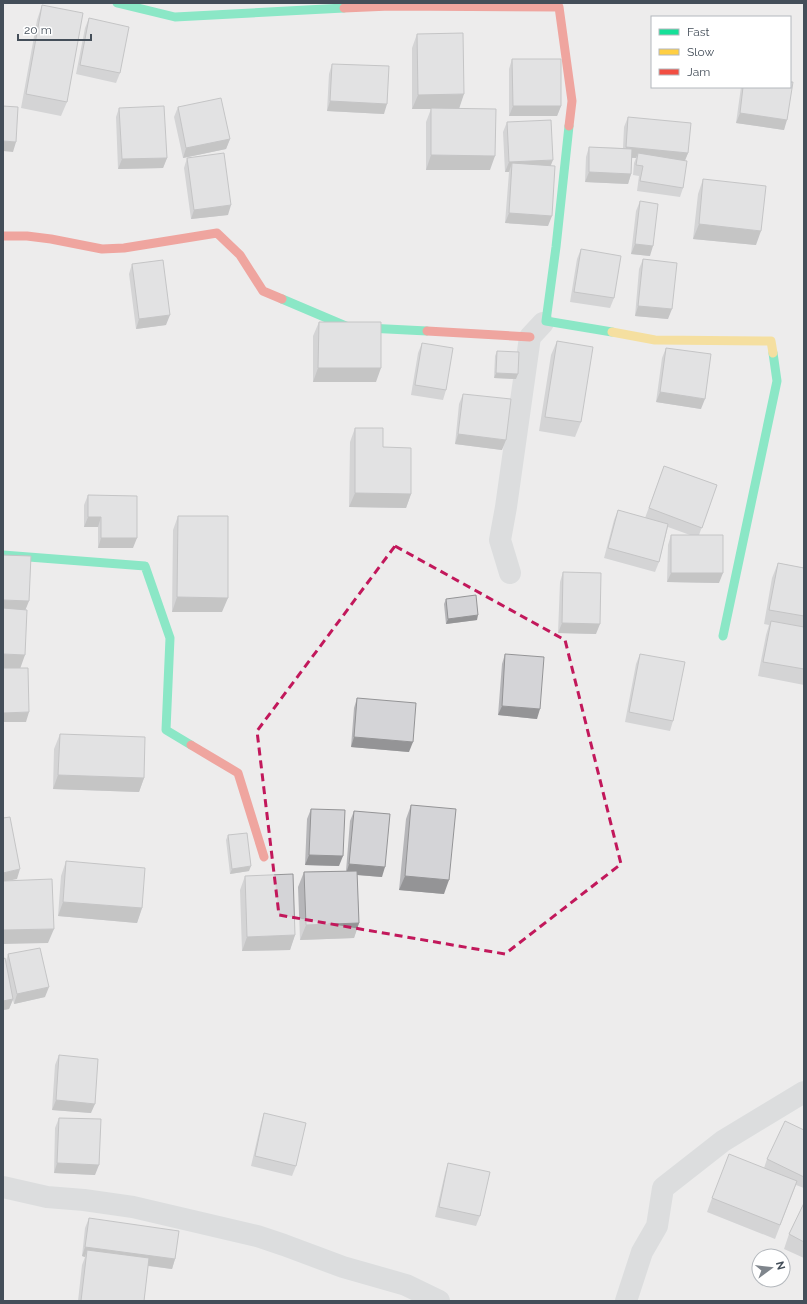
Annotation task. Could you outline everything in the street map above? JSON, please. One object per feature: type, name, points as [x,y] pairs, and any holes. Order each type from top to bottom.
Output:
[{"type":"street","points":[[117,3],[175,17],[390,6],[559,7],[572,101],[556,247],[546,321],[530,337],[500,540],[510,573]]},
{"type":"street","points":[[3,236],[51,238],[102,249],[124,248],[217,234],[240,255],[263,291],[348,327],[530,337]]},
{"type":"street","points":[[546,321],[655,340],[771,341],[777,381],[723,636]]},
{"type":"street","points":[[3,555],[145,566],[170,638],[166,730],[238,773],[264,857]]},
{"type":"street","points":[[626,1301],[642,1252],[657,1226],[663,1188],[723,1141],[804,1092]]},
{"type":"street","points":[[3,1187],[47,1197],[84,1200],[133,1207],[257,1236],[284,1244],[343,1267],[406,1285],[439,1301]]},
{"type":"highlighted area","points":[[395,546],[565,640],[621,864],[505,954],[279,915],[257,731]]},
{"type":"building","points":[[42,5],[83,13],[67,102],[26,94]]},
{"type":"building","points":[[89,18],[129,27],[120,73],[80,65]]},
{"type":"building","points":[[463,33],[464,94],[418,95],[417,34]]},
{"type":"building","points":[[512,59],[561,59],[561,106],[513,106]]},
{"type":"building","points":[[332,64],[389,66],[387,104],[330,101]]},
{"type":"building","points":[[791,82],[793,82],[787,120],[740,113],[743,88],[791,88]]},
{"type":"building","points":[[221,98],[230,139],[186,148],[178,107]]},
{"type":"building","points":[[3,106],[18,107],[16,142],[3,141]]},
{"type":"building","points":[[164,106],[167,158],[122,159],[119,108]]},
{"type":"building","points":[[431,108],[496,109],[495,156],[431,155]]},
{"type":"building","points":[[628,117],[691,123],[688,153],[626,147]]},
{"type":"building","points":[[551,120],[553,160],[509,162],[507,122]]},
{"type":"building","points":[[589,147],[632,149],[631,174],[589,172]]},
{"type":"building","points":[[224,153],[231,205],[194,210],[187,158]]},
{"type":"building","points":[[638,153],[687,161],[683,188],[640,181],[643,166],[636,165]]},
{"type":"building","points":[[512,163],[555,166],[552,216],[509,213]]},
{"type":"building","points":[[703,179],[766,186],[761,231],[699,224]]},
{"type":"building","points":[[640,201],[658,204],[653,246],[635,244]]},
{"type":"building","points":[[581,249],[621,256],[614,298],[574,292]]},
{"type":"building","points":[[643,259],[677,263],[672,309],[638,306]]},
{"type":"building","points":[[163,260],[170,315],[139,319],[132,264]]},
{"type":"building","points":[[319,322],[381,322],[381,368],[318,368]]},
{"type":"building","points":[[557,341],[593,347],[581,422],[545,417]]},
{"type":"building","points":[[422,343],[453,348],[446,390],[415,385]]},
{"type":"building","points":[[666,348],[711,354],[705,399],[660,392]]},
{"type":"building","points":[[497,351],[519,352],[518,374],[496,373]]},
{"type":"building","points":[[463,394],[511,399],[506,440],[458,434]]},
{"type":"building","points":[[355,428],[383,428],[383,447],[411,448],[411,494],[355,493]]},
{"type":"building","points":[[664,466],[717,485],[702,528],[649,508]]},
{"type":"building","points":[[88,495],[137,496],[137,538],[101,538],[101,517],[88,517]]},
{"type":"building","points":[[618,510],[668,524],[659,562],[608,548]]},
{"type":"building","points":[[178,516],[228,516],[228,598],[177,597]]},
{"type":"building","points":[[671,535],[723,535],[723,573],[671,573]]},
{"type":"building","points":[[3,555],[31,556],[29,601],[3,600]]},
{"type":"building","points":[[778,563],[804,568],[804,616],[769,610]]},
{"type":"building","points":[[563,572],[601,573],[600,624],[562,623]]},
{"type":"building","points":[[476,595],[478,615],[448,619],[446,599]]},
{"type":"building","points":[[3,608],[27,610],[25,655],[3,654]]},
{"type":"building","points":[[771,621],[804,627],[804,669],[763,662]]},
{"type":"building","points":[[505,654],[544,657],[540,709],[502,706]]},
{"type":"building","points":[[640,654],[685,662],[673,721],[629,712]]},
{"type":"building","points":[[3,668],[28,668],[29,712],[3,713]]},
{"type":"building","points":[[357,698],[416,703],[413,742],[354,737]]},
{"type":"building","points":[[60,734],[145,737],[144,778],[58,775]]},
{"type":"building","points":[[411,805],[456,809],[449,880],[405,876]]},
{"type":"building","points":[[311,809],[345,810],[343,856],[309,855]]},
{"type":"building","points":[[354,811],[390,814],[385,867],[349,864]]},
{"type":"building","points":[[10,817],[20,869],[3,873],[3,818]]},
{"type":"building","points":[[247,833],[251,866],[232,869],[228,835]]},
{"type":"building","points":[[66,861],[145,868],[142,908],[63,902]]},
{"type":"building","points":[[357,871],[359,923],[306,925],[304,872]]},
{"type":"building","points":[[293,874],[295,935],[247,937],[245,876]]},
{"type":"building","points":[[52,879],[54,929],[3,930],[3,881]]},
{"type":"building","points":[[40,948],[49,987],[17,994],[8,954]]},
{"type":"building","points":[[5,958],[13,999],[3,1001],[3,959]]},
{"type":"building","points":[[59,1055],[98,1059],[95,1104],[56,1100]]},
{"type":"building","points":[[264,1113],[306,1123],[296,1166],[255,1156]]},
{"type":"building","points":[[59,1118],[101,1119],[99,1165],[57,1163]]},
{"type":"building","points":[[785,1121],[804,1130],[804,1177],[767,1159]]},
{"type":"building","points":[[729,1154],[797,1181],[780,1225],[712,1198]]},
{"type":"building","points":[[448,1163],[490,1172],[480,1216],[439,1207]]},
{"type":"building","points":[[804,1203],[804,1242],[789,1234]]},
{"type":"building","points":[[89,1218],[179,1231],[175,1259],[85,1247]]},
{"type":"building","points":[[87,1250],[149,1258],[144,1301],[81,1301]]},
{"type":"traffic: fast","points":[[117,3],[175,17],[344,8]]},
{"type":"traffic: fast","points":[[569,126],[556,247],[546,321],[612,332]]},
{"type":"traffic: fast","points":[[282,299],[348,327],[427,331]]},
{"type":"traffic: fast","points":[[723,636],[777,381],[773,353]]},
{"type":"traffic: fast","points":[[3,555],[145,566],[170,638],[166,730],[191,745]]},
{"type":"traffic: slow","points":[[612,332],[655,340],[771,341],[773,353]]},
{"type":"traffic: jam","points":[[344,8],[390,6],[559,7],[572,101],[569,126]]},
{"type":"traffic: jam","points":[[3,236],[27,236],[51,239],[102,249],[124,248],[217,233],[240,255],[263,291],[282,299]]},
{"type":"traffic: jam","points":[[427,331],[530,337]]},
{"type":"traffic: jam","points":[[191,745],[238,773],[264,857]]}]
